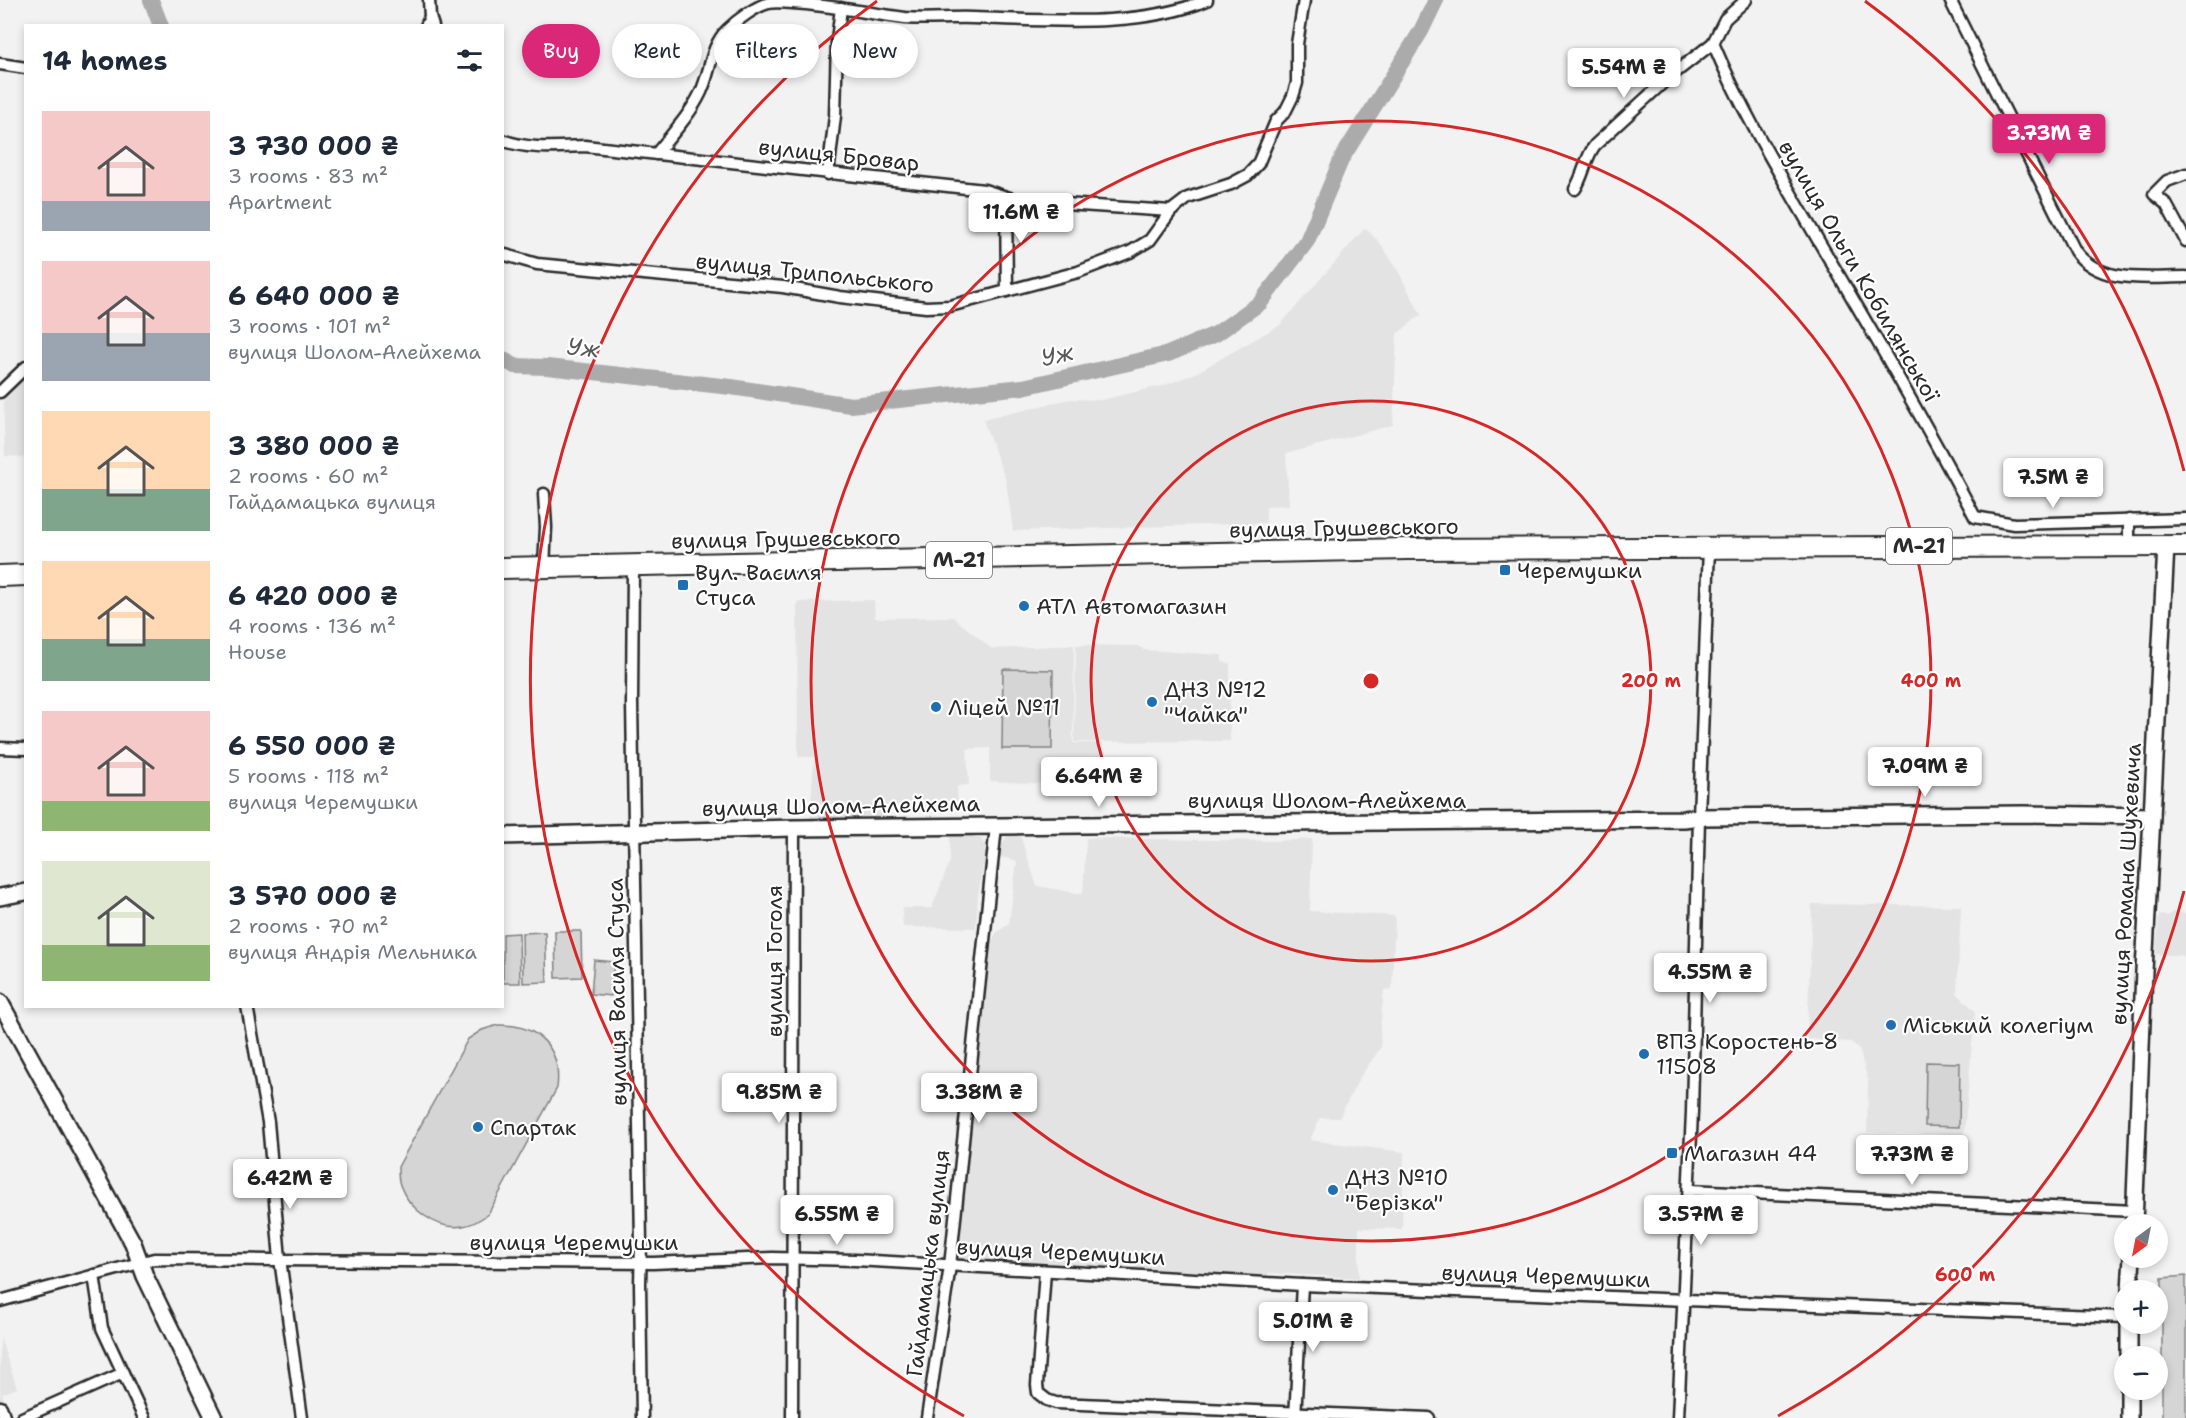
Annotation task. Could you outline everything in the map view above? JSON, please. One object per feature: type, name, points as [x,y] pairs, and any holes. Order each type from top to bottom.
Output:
[{"type":"highway","name":"вулиця Грушевського","points":[[504,568],[1407,549],[2186,546]]},
{"type":"highway","points":[[0,576],[24,575]]},
{"type":"street","points":[[429,0],[430,22]]},
{"type":"street","points":[[656,154],[686,118],[701,92],[711,58],[727,30],[770,1],[823,5],[908,18],[1060,21],[1146,16],[1173,11],[1208,0]]},
{"type":"street","points":[[1171,211],[1188,198],[1231,184],[1248,175],[1258,164],[1276,121],[1285,112],[1295,89],[1297,44],[1304,0]]},
{"type":"street","points":[[1575,189],[1589,153],[1595,145],[1668,78],[1713,43],[1725,19],[1746,0]]},
{"type":"street","points":[[1950,0],[2075,251],[2082,260],[2108,274],[2186,277]]},
{"type":"street","points":[[828,174],[835,116],[837,40],[841,8]]},
{"type":"street","name":"вулиця Ольги Кобилянської","points":[[1713,43],[1728,80],[1975,517],[2014,524],[2129,520]]},
{"type":"street","points":[[0,64],[24,68]]},
{"type":"street","name":"вулиця Бровар","points":[[504,141],[518,146],[541,148],[585,146],[984,190],[1019,201],[1171,211]]},
{"type":"street","points":[[2186,174],[2167,181],[2154,195],[2166,204],[2186,241]]},
{"type":"street","points":[[1006,198],[1007,291]]},
{"type":"street","name":"вулиця Трипольського","points":[[504,255],[537,264],[783,287],[840,297],[926,307],[950,306],[1078,273],[1130,252],[1150,240],[1171,211]]},
{"type":"street","points":[[0,392],[24,369]]},
{"type":"street","points":[[544,494],[546,526],[544,567]]},
{"type":"street","points":[[2129,545],[2129,520],[2186,519]]},
{"type":"street","name":"вулиця Романа Шухевича","points":[[2134,1214],[2166,546]]},
{"type":"street","points":[[1678,1418],[1689,1190],[1709,547]]},
{"type":"street","name":"вулиця Василя Стуса","points":[[633,566],[634,832],[642,1418]]},
{"type":"street","points":[[0,748],[24,749]]},
{"type":"street","name":"вулиця Шолом-Алейхема","points":[[504,836],[794,828],[1699,817],[2023,814],[2152,816]]},
{"type":"street","name":"Гайдамацька вулиця","points":[[927,1418],[950,1266],[996,826]]},
{"type":"street","name":"вулиця Гоголя","points":[[792,1418],[794,828]]},
{"type":"street","points":[[0,897],[24,892]]},
{"type":"street","points":[[247,1008],[268,1122],[280,1259],[302,1418]]},
{"type":"street","points":[[2,1012],[133,1242],[150,1286],[214,1418]]},
{"type":"street","points":[[1689,1190],[2114,1216]]},
{"type":"street","name":"вулиця Черемушки","points":[[0,1301],[154,1259],[640,1263],[793,1259],[1302,1285],[2114,1317]]},
{"type":"street","points":[[1045,1271],[1037,1385],[1038,1393],[1047,1400],[1066,1405],[1295,1416],[1429,1418]]},
{"type":"street","points":[[94,1275],[102,1328],[144,1418]]},
{"type":"street","points":[[1295,1416],[1302,1285]]},
{"type":"street","points":[[22,1418],[123,1373]]},
{"type":"street","points":[[2129,1400],[2129,1418]]},
{"type":"street","points":[[1,1407],[5,1418]]},
{"type":"shaded area","points":[[1365,228],[1379,242],[1395,265],[1421,315],[1397,334],[1393,425],[1286,454],[1289,505],[1266,506],[1266,523],[1013,531],[1006,481],[983,420],[1070,399],[1101,400],[1165,385],[1194,374],[1280,325]]},
{"type":"shaded area","points":[[24,375],[24,457],[5,456],[3,395]]},
{"type":"shaded area","name":"Ліцей №11","points":[[874,600],[875,618],[953,617],[992,649],[1074,645],[1073,743],[1103,743],[1100,787],[990,781],[990,748],[967,749],[969,785],[957,786],[958,806],[885,808],[885,818],[810,819],[814,757],[798,757],[797,602]]},
{"type":"shaded area","name":"ДНЗ №12 \"Чайка\"","points":[[1076,645],[1138,646],[1144,650],[1222,655],[1222,662],[1230,663],[1230,741],[1074,742]]},
{"type":"shaded area","points":[[1003,669],[1053,670],[1052,749],[1002,749]]},
{"type":"shaded area","points":[[950,831],[975,834],[985,846],[976,928],[903,927],[902,908],[932,908],[950,861]]},
{"type":"shaded area","points":[[1019,832],[1037,886],[1083,894],[1086,838],[1273,841],[1312,839],[1310,911],[1395,916],[1392,989],[1384,990],[1380,1029],[1381,1047],[1360,1077],[1339,1118],[1320,1118],[1310,1140],[1404,1152],[1402,1229],[1359,1228],[1359,1278],[1268,1273],[1268,1279],[957,1259],[955,1253],[979,1054],[989,948],[996,933],[1009,924],[1017,861],[998,856],[1005,839],[1010,834]]},
{"type":"shaded area","name":"Міський колегіум","points":[[1812,904],[1961,906],[1957,993],[1975,1011],[1964,1135],[1867,1132],[1868,1080],[1859,1049],[1851,1042],[1807,1039]]},
{"type":"shaded area","points":[[2172,912],[2186,913],[2186,956],[2156,954],[2159,915],[2168,916]]},
{"type":"shaded area","points":[[555,931],[581,931],[582,977],[556,978]]},
{"type":"shaded area","points":[[545,932],[547,982],[523,983],[522,933]]},
{"type":"shaded area","points":[[519,933],[520,983],[504,983],[504,934]]},
{"type":"shaded area","points":[[594,960],[614,962],[611,996],[591,994]]},
{"type":"shaded area","name":"Спартак","points":[[498,1025],[525,1029],[544,1041],[556,1061],[557,1088],[488,1214],[466,1225],[453,1227],[443,1225],[425,1216],[410,1202],[399,1183],[398,1167],[468,1039],[482,1030]]},
{"type":"shaded area","points":[[1926,1062],[1960,1063],[1959,1127],[1925,1126]]},
{"type":"shaded area","points":[[2186,1276],[2186,1418],[2162,1418],[2162,1400],[2168,1400],[2168,1346],[2162,1346],[2162,1334],[2168,1334],[2168,1280],[2162,1280],[2162,1278]]},
{"type":"shaded area","points":[[0,1337],[17,1388],[2,1394],[6,1405],[0,1407]]},
{"type":"waterway","name":"Уж","points":[[151,0],[160,24]]},
{"type":"waterway","name":"Уж","points":[[504,360],[515,366],[547,367],[731,387],[851,405],[1023,387],[1168,354],[1216,334],[1260,303],[1307,241],[1342,158],[1421,31],[1436,0]]},
{"type":"place","name":"Черемушки","points":[[1505,570]]},
{"type":"place","name":"Вул. Василя Стуса","points":[[683,585]]},
{"type":"place","name":"АТЛ Автомагазин","points":[[1024,606]]},
{"type":"place","name":"ДНЗ №12 \"Чайка\"","points":[[1152,702]]},
{"type":"place","name":"Ліцей №11","points":[[936,707]]},
{"type":"place","name":"Міський колегіум","points":[[1891,1025]]},
{"type":"place","name":"ВПЗ Коростень-8 11508","points":[[1644,1054]]},
{"type":"place","name":"Спартак","points":[[478,1127]]},
{"type":"place","name":"Магазин 44","points":[[1672,1153]]},
{"type":"place","name":"ДНЗ №10 \"Берізка\"","points":[[1333,1190]]}]
